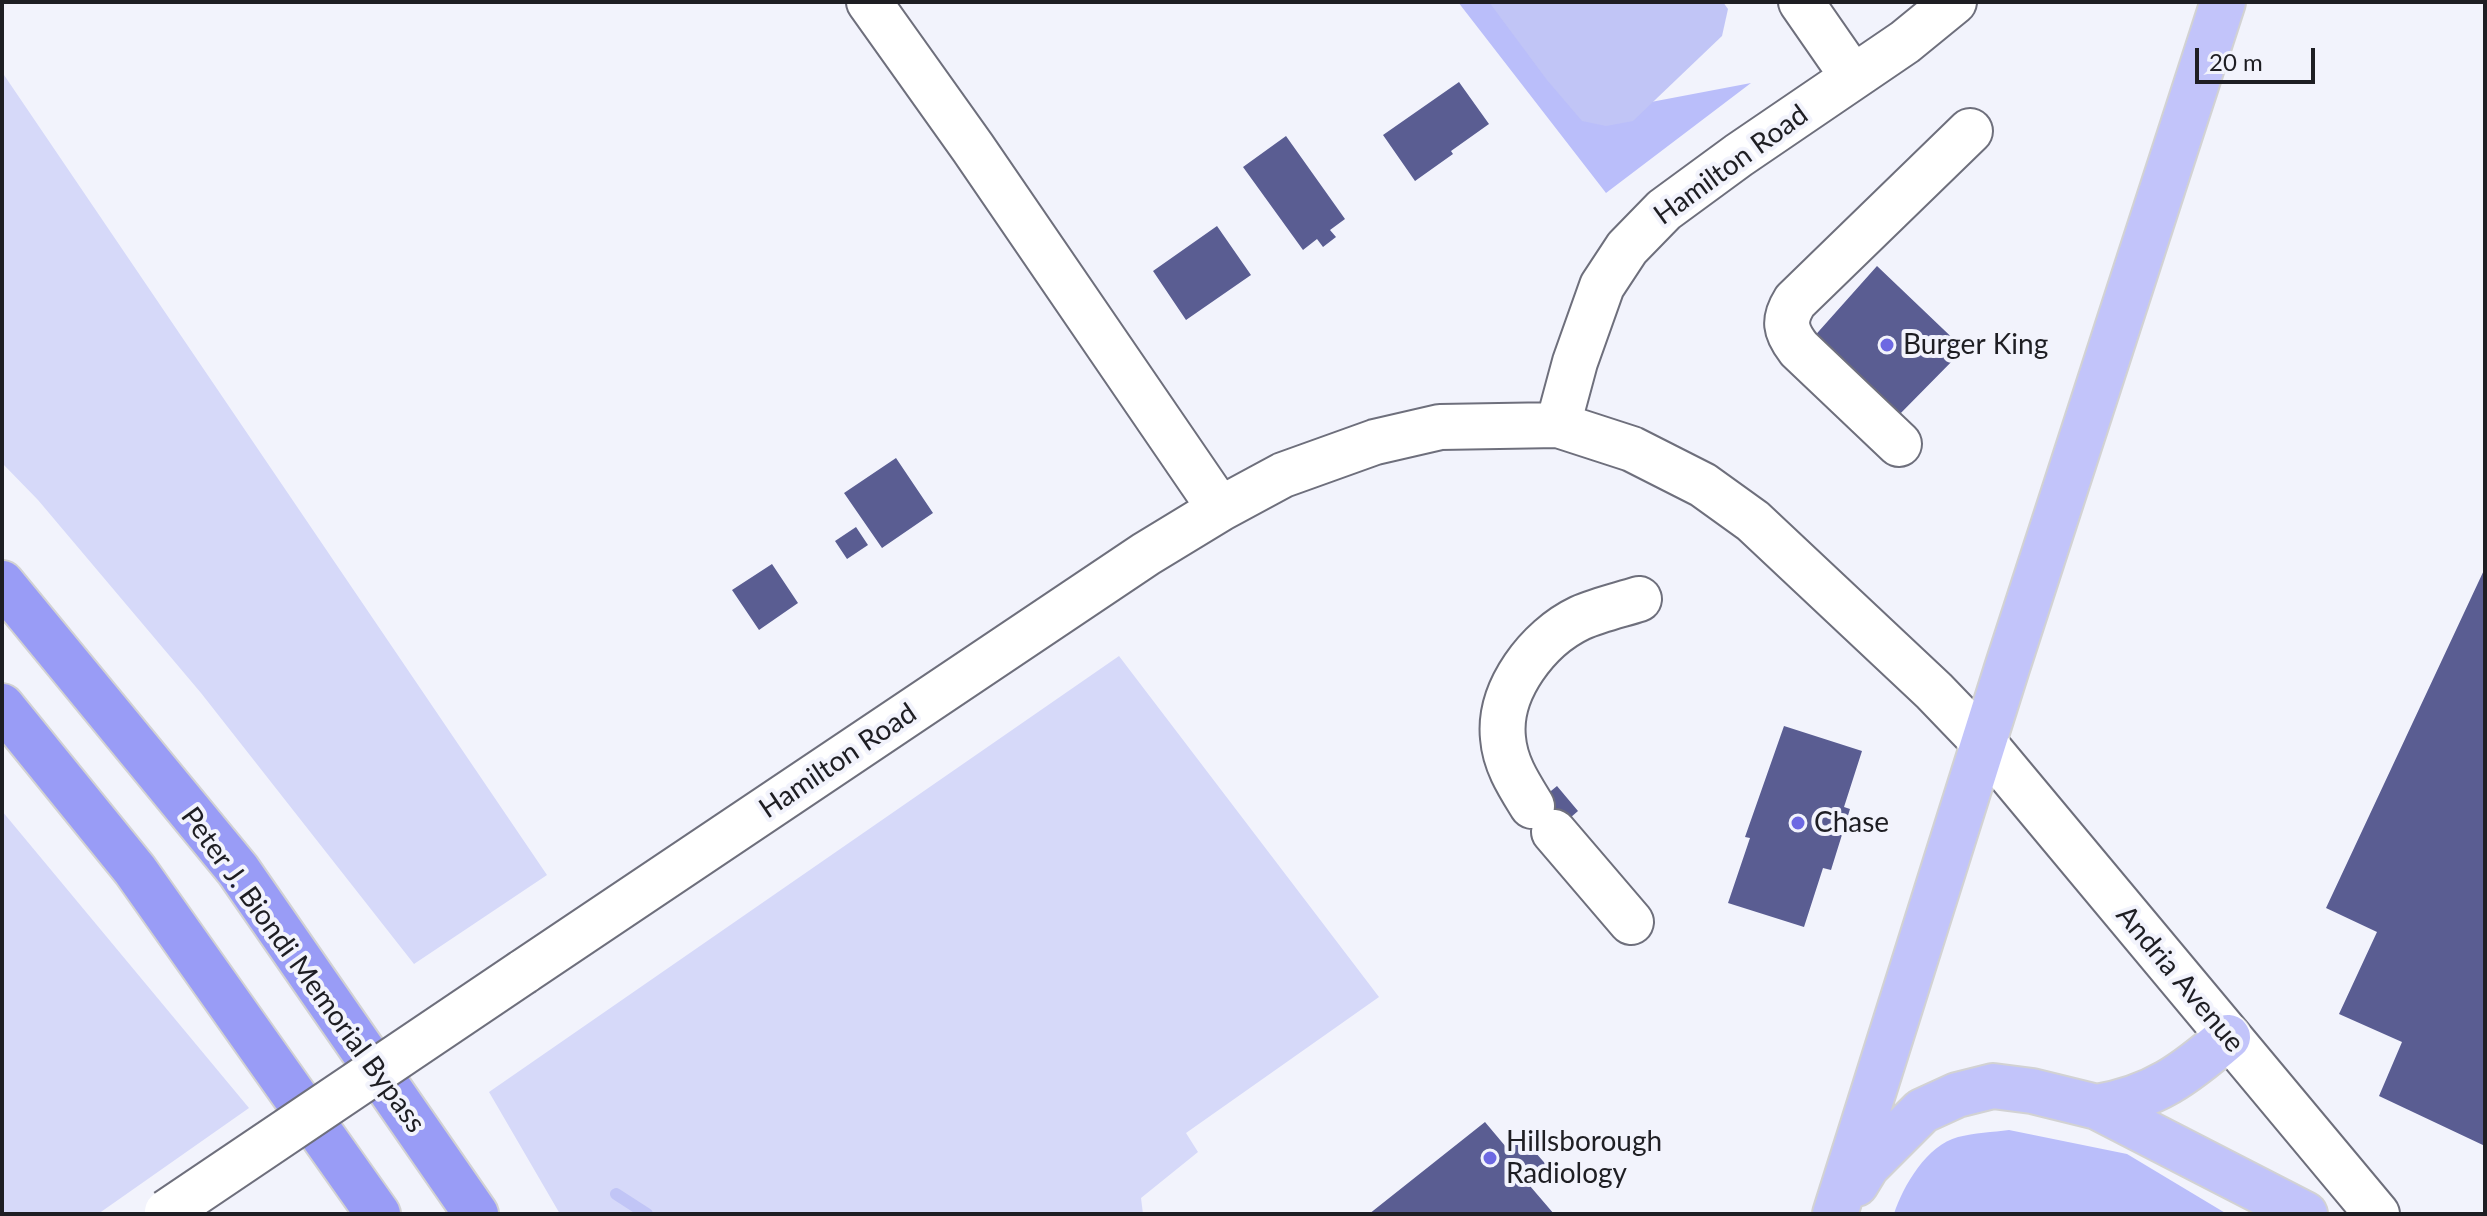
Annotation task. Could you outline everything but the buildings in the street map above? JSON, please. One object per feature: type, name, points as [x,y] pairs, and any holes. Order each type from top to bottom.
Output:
[{"type":"highway","name":"Peter J. Biondi Memorial Bypass","points":[[2,583],[238,870],[476,1214]]},
{"type":"highway","points":[[2,706],[135,870],[378,1214]]},
{"type":"main road","points":[[1837,1214],[1984,743],[2223,2]]},
{"type":"main road","points":[[2097,1107],[2128,1102],[2155,1089],[2188,1071],[2228,1037]]},
{"type":"main road","points":[[1837,1214],[1867,1166],[1922,1111],[1957,1095],[1993,1086],[2032,1091],[2097,1107],[2305,1214]]},
{"type":"street","points":[[869,2],[973,148],[1220,509]]},
{"type":"street","points":[[1801,2],[1853,77]]},
{"type":"street","name":"Hamilton Road","points":[[1558,425],[1575,362],[1602,286],[1627,248],[1664,210],[1905,42],[1954,2]]},
{"type":"street","points":[[1899,444],[1799,349],[1788,335],[1785,323],[1787,313],[1795,301],[1970,131]]},
{"type":"street","name":"Hamilton Road","points":[[166,1213],[1146,554],[1283,475],[1375,442],[1440,427],[1558,425],[1632,449],[1703,485],[1753,521],[1934,691],[1984,743]]},
{"type":"street","points":[[1631,922],[1543,819],[1511,772],[1502,737],[1506,704],[1524,668],[1550,638],[1580,618],[1639,599]]},
{"type":"street","name":"Andria Avenue","points":[[1984,743],[2377,1214]]},
{"type":"shaded area","points":[[1458,2],[1506,2],[1593,113],[1751,83],[1606,193]]},
{"type":"shaded area","points":[[1489,2],[1723,2],[1728,9],[1722,36],[1633,121],[1606,126],[1582,121]]},
{"type":"shaded area","points":[[2,72],[547,875],[414,964],[201,693],[38,500],[2,463]]},
{"type":"shaded area","points":[[1119,656],[1379,997],[1186,1133],[1198,1152],[1141,1198],[1143,1214],[560,1214],[489,1092]]},
{"type":"shaded area","points":[[2,811],[249,1108],[98,1214],[2,1214]]},
{"type":"shaded area","points":[[2009,1130],[2127,1154],[2227,1214],[1894,1214],[1910,1179],[1936,1148],[1958,1137]]},
{"type":"waterway","points":[[616,1194],[647,1214]]},
{"type":"place","name":"Burger King","points":[[1887,345]]},
{"type":"place","name":"Chase","points":[[1798,823]]},
{"type":"place","name":"Hillsborough Radiology","points":[[1490,1158]]}]
